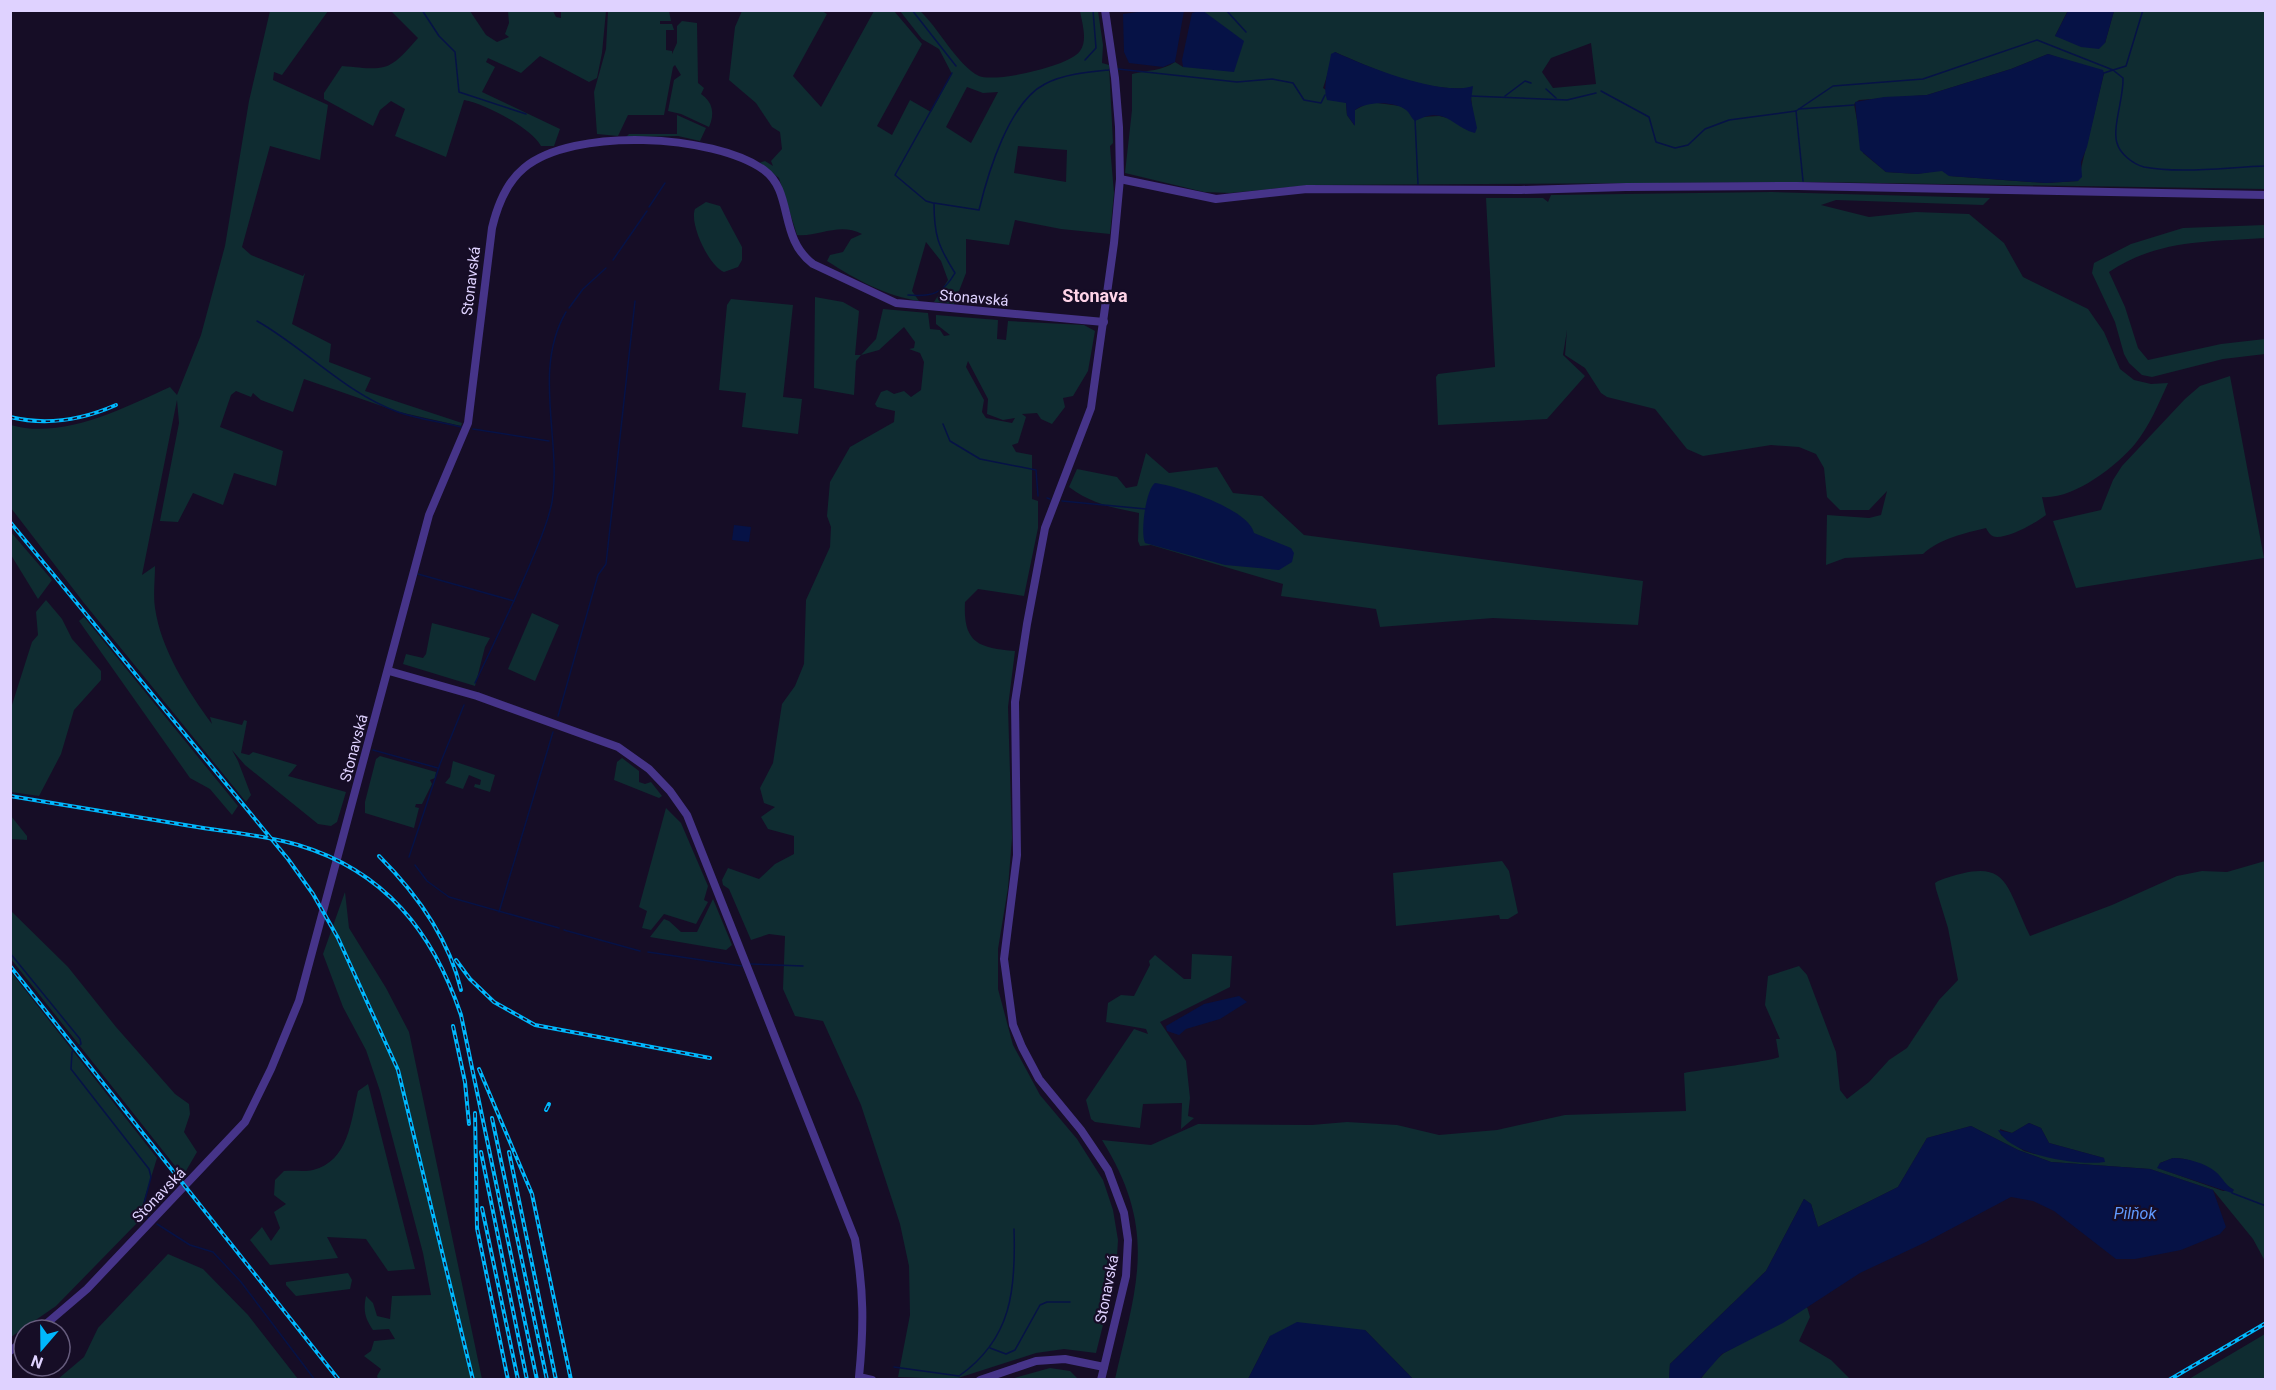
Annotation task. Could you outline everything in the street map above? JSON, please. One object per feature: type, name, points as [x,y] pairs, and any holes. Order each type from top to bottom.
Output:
[{"type":"street","name":"Stonavská","points":[[1101,1380],[1123,1294],[1128,1258],[1124,1213],[1108,1170],[1081,1130],[1040,1079],[1022,1047],[1013,1025],[1004,959],[1017,855],[1015,702],[1026,624],[1046,528],[1091,408],[1104,322],[1120,179],[1115,78],[1105,10]]},
{"type":"street","name":"Stonavská","points":[[55,1318],[69,1307],[126,1249],[230,1139],[251,1110],[299,1001],[429,515],[468,423],[490,234],[497,209],[515,177],[525,167],[557,152],[593,143],[644,140],[700,145],[743,159],[765,171],[775,181],[793,240],[809,261],[896,303],[1104,322]]},
{"type":"street","points":[[1120,179],[1216,199],[1306,189],[1521,190],[1797,186],[2265,195]]},
{"type":"street","points":[[389,671],[477,696],[618,747],[649,769],[670,790],[687,815],[855,1239],[864,1291],[864,1328],[859,1377],[872,1380]]},
{"type":"street","points":[[981,1380],[1036,1361],[1065,1359],[1104,1368]]},
{"type":"green space","points":[[2068,10],[2055,36],[2105,43],[2114,11],[2265,11],[2265,189],[1817,182],[1312,185],[1230,193],[1204,192],[1125,173],[1132,110],[1132,74],[1160,69],[1175,62],[1183,67],[1239,39],[1202,11]],"holes":[[[1591,43],[1596,84],[1553,88],[1542,72],[1551,58]],[[1335,52],[1418,83],[1435,87],[1470,88],[1473,116],[1465,128],[1452,119],[1439,116],[1421,117],[1400,106],[1370,102],[1355,110],[1354,125],[1347,115],[1346,103],[1323,88]],[[2048,54],[2104,73],[2078,181],[2046,183],[1950,176],[1942,170],[1917,174],[1886,172],[1863,153],[1854,104],[1859,100],[1927,95],[2011,69]]]},
{"type":"green space","points":[[270,11],[328,11],[282,75],[274,72],[273,80],[328,105],[320,160],[270,146],[242,247],[251,255],[303,276],[305,273],[292,324],[331,344],[329,362],[371,378],[365,391],[462,423],[461,426],[399,412],[304,379],[293,412],[261,400],[253,393],[251,397],[236,391],[231,395],[220,427],[283,451],[276,486],[234,473],[223,505],[193,493],[178,522],[160,521],[179,423],[177,400],[142,575],[155,566],[154,603],[163,639],[185,684],[212,724],[210,717],[242,725],[244,720],[247,721],[241,753],[249,755],[253,752],[297,765],[288,776],[346,792],[337,822],[331,826],[318,824],[245,765],[232,750],[251,795],[246,802],[84,603],[11,508],[11,425],[31,429],[72,425],[113,412],[170,387],[177,395],[201,335],[225,246],[249,101]]},
{"type":"green space","points":[[391,11],[470,11],[486,35],[497,42],[509,37],[505,34],[509,23],[508,11],[553,11],[556,17],[561,18],[561,11],[606,11],[597,78],[589,82],[540,56],[521,73],[488,58],[486,62],[495,67],[482,92],[560,129],[554,146],[541,146],[528,132],[507,118],[484,106],[464,100],[446,157],[395,136],[405,109],[391,101],[380,110],[373,126],[324,99],[324,93],[342,66],[385,67],[400,58],[418,38]]},
{"type":"green space","points":[[608,11],[669,11],[671,21],[660,21],[660,24],[672,24],[674,30],[666,30],[666,50],[672,51],[672,54],[677,43],[677,26],[682,21],[697,23],[698,83],[704,88],[701,94],[712,109],[709,127],[681,114],[668,111],[674,80],[681,75],[675,65],[664,115],[628,115],[618,136],[597,134],[594,92],[606,49]]},
{"type":"green space","points":[[742,11],[822,11],[827,14],[793,76],[821,107],[874,11],[894,11],[922,44],[877,126],[892,135],[910,100],[931,112],[952,74],[939,49],[922,39],[900,11],[920,11],[955,55],[971,71],[988,78],[1032,72],[1073,57],[1080,51],[1084,42],[1080,11],[1098,11],[1103,45],[1102,63],[1109,65],[1113,143],[1110,146],[1114,193],[1110,234],[1061,229],[1015,220],[1009,245],[966,239],[966,273],[954,304],[934,302],[948,280],[941,261],[926,242],[912,291],[919,301],[883,291],[849,274],[827,261],[830,255],[843,252],[851,239],[862,234],[845,229],[797,235],[779,178],[759,163],[765,161],[773,166],[771,161],[782,149],[780,132],[772,127],[756,103],[729,80],[735,27]],"holes":[[[967,87],[983,93],[998,92],[971,143],[946,127]],[[1018,146],[1067,150],[1066,182],[1014,173]]]},
{"type":"green space","points":[[677,115],[706,128],[700,141],[678,136],[626,137],[629,134],[677,134]]},
{"type":"green space","points":[[1772,192],[1990,198],[1983,205],[1836,200],[1821,205],[1869,217],[1916,212],[1969,214],[2004,243],[2023,277],[2088,309],[2104,332],[2120,369],[2134,380],[2151,384],[2168,383],[2145,430],[2127,453],[2093,480],[2067,493],[2054,497],[2042,497],[2046,515],[2016,532],[1995,537],[1986,528],[1944,540],[1923,554],[1845,558],[1826,565],[1827,515],[1869,518],[1881,515],[1887,491],[1869,510],[1840,510],[1827,497],[1824,468],[1816,454],[1799,447],[1771,445],[1703,456],[1687,449],[1655,409],[1607,397],[1601,393],[1585,368],[1565,355],[1567,330],[1563,355],[1585,376],[1547,419],[1438,425],[1436,377],[1438,374],[1495,367],[1486,198],[1543,198],[1548,202],[1551,195]]},
{"type":"green space","points":[[706,202],[720,206],[742,247],[742,260],[738,267],[724,272],[712,262],[702,244],[694,216],[695,209]]},
{"type":"green space","points":[[2265,225],[2265,238],[2184,244],[2165,248],[2127,261],[2109,272],[2125,307],[2138,348],[2148,360],[2221,344],[2265,339],[2265,354],[2223,359],[2152,377],[2142,375],[2129,363],[2124,354],[2115,322],[2092,273],[2094,263],[2131,244],[2183,228]]},
{"type":"green space","points":[[815,297],[843,302],[859,311],[855,355],[861,355],[856,361],[854,395],[814,388]]},
{"type":"green space","points":[[731,299],[793,305],[783,397],[802,399],[798,434],[742,427],[746,393],[719,390],[727,305]]},
{"type":"green space","points":[[883,309],[928,313],[930,329],[940,330],[944,336],[950,335],[936,324],[936,315],[998,320],[997,339],[1006,340],[1008,321],[1084,325],[1095,331],[1088,371],[1073,396],[1063,398],[1065,407],[1052,424],[1041,419],[1037,413],[1022,414],[1026,417],[1018,443],[1012,445],[1016,452],[1032,455],[1032,499],[1038,501],[1038,528],[1024,596],[978,589],[965,602],[965,615],[970,634],[975,640],[991,648],[1015,651],[1008,707],[1012,838],[1008,888],[998,949],[998,989],[1013,1045],[1040,1095],[1077,1139],[1103,1180],[1113,1210],[1118,1240],[1116,1273],[1096,1353],[1064,1349],[1036,1353],[955,1379],[898,1377],[910,1315],[909,1266],[900,1224],[861,1105],[823,1021],[795,1016],[783,989],[785,936],[769,934],[751,940],[729,889],[723,885],[722,880],[728,868],[759,879],[775,864],[794,854],[794,836],[768,829],[761,817],[775,807],[764,803],[760,788],[773,763],[782,704],[795,686],[804,664],[806,600],[830,547],[831,527],[827,516],[830,482],[850,447],[894,422],[895,411],[877,407],[875,404],[881,392],[887,390],[894,394],[904,391],[911,397],[921,390],[924,362],[920,353],[909,349],[914,348],[915,342],[904,327],[879,350],[861,355],[876,339]],"holes":[[[968,361],[988,399],[987,414],[1003,420],[1015,418],[1012,423],[986,418],[982,412],[984,400],[966,367]]]},
{"type":"green space","points":[[2230,376],[2264,558],[2076,588],[2053,521],[2101,510],[2113,480],[2122,466],[2185,399],[2200,386]]},
{"type":"green space","points":[[1146,453],[1169,473],[1217,467],[1233,493],[1262,496],[1304,535],[1643,581],[1638,625],[1493,618],[1380,627],[1376,609],[1281,596],[1283,584],[1151,545],[1140,546],[1138,541],[1139,513],[1094,501],[1069,487],[1077,469],[1117,477],[1126,488],[1137,486]]},
{"type":"green space","points":[[10,531],[52,580],[38,599],[11,555]]},
{"type":"green space","points":[[46,600],[62,619],[72,639],[101,671],[101,680],[74,710],[61,754],[39,796],[11,792],[11,708],[32,642],[38,635],[36,612]]},
{"type":"green space","points":[[532,613],[559,625],[535,681],[508,669]]},
{"type":"green space","points":[[84,617],[238,806],[232,815],[210,789],[190,778],[79,621]]},
{"type":"green space","points":[[432,623],[490,638],[485,647],[475,686],[403,664],[406,654],[423,658],[426,654]]},
{"type":"green space","points":[[380,756],[436,772],[435,778],[430,780],[432,784],[422,804],[416,804],[415,807],[419,808],[414,828],[365,813],[365,802],[376,759]]},
{"type":"green space","points":[[622,758],[639,771],[639,782],[645,784],[651,782],[662,796],[659,798],[614,780],[617,762]]},
{"type":"green space","points":[[453,761],[495,775],[490,792],[474,787],[475,784],[480,785],[481,780],[469,775],[463,789],[445,783],[450,777]]},
{"type":"green space","points":[[666,808],[681,823],[708,886],[704,900],[708,902],[696,924],[664,914],[651,930],[642,928],[647,911],[639,907]]},
{"type":"green space","points":[[11,816],[27,836],[27,840],[11,839]]},
{"type":"green space","points":[[1502,861],[1509,871],[1518,913],[1508,919],[1500,919],[1499,915],[1396,926],[1393,873]]},
{"type":"green space","points":[[2265,861],[2265,1261],[2253,1239],[2213,1190],[2150,1169],[2051,1162],[2018,1150],[1971,1126],[1927,1138],[1898,1187],[1818,1227],[1811,1204],[1804,1199],[1766,1271],[1670,1364],[1669,1379],[1413,1379],[1365,1330],[1270,1336],[1248,1379],[1115,1379],[1135,1285],[1138,1258],[1137,1230],[1131,1202],[1120,1172],[1102,1140],[1151,1145],[1198,1124],[1312,1125],[1347,1122],[1397,1125],[1439,1135],[1497,1130],[1565,1115],[1686,1111],[1684,1073],[1779,1057],[1776,1039],[1780,1039],[1765,1005],[1768,976],[1799,966],[1807,975],[1836,1052],[1840,1090],[1847,1099],[1869,1082],[1889,1060],[1907,1048],[1939,1000],[1958,980],[1948,928],[1936,889],[1935,883],[1938,881],[1979,871],[1991,873],[2001,879],[2008,888],[2030,936],[2112,905],[2177,876],[2202,871],[2227,872]],"holes":[[[2029,1123],[2041,1128],[2049,1143],[2104,1158],[2035,1154],[2024,1151],[2001,1135],[2000,1129],[2012,1133]],[[2173,1158],[2192,1161],[2234,1190],[2223,1191],[2158,1168],[2160,1163]]]},
{"type":"green space","points":[[345,892],[349,928],[386,988],[409,1032],[482,1379],[378,1379],[377,1376],[381,1369],[364,1356],[371,1351],[374,1341],[395,1339],[389,1329],[373,1330],[365,1314],[366,1296],[373,1303],[377,1316],[390,1319],[392,1296],[431,1295],[423,1253],[380,1091],[366,1050],[343,1007],[323,954]]},
{"type":"green space","points":[[713,899],[732,945],[726,950],[650,937],[664,919],[681,932],[697,932]]},
{"type":"green space","points":[[10,910],[68,967],[116,1027],[175,1094],[189,1104],[190,1114],[184,1132],[197,1152],[183,1176],[11,959]]},
{"type":"green space","points":[[1192,954],[1232,956],[1230,987],[1160,1022],[1186,1061],[1190,1098],[1188,1116],[1194,1118],[1181,1129],[1182,1103],[1143,1104],[1140,1128],[1095,1122],[1091,1119],[1086,1100],[1134,1029],[1148,1034],[1146,1029],[1106,1022],[1108,1003],[1121,995],[1134,996],[1150,965],[1149,961],[1155,955],[1184,979],[1191,979]]},
{"type":"green space","points":[[11,972],[157,1158],[137,1223],[56,1306],[39,1318],[12,1318],[11,1337]]},
{"type":"green space","points":[[368,1084],[415,1269],[388,1271],[366,1239],[327,1237],[338,1258],[270,1265],[250,1240],[262,1227],[271,1241],[280,1228],[274,1212],[286,1204],[274,1195],[275,1180],[284,1171],[313,1170],[334,1158],[346,1138],[358,1091]]},
{"type":"green space","points":[[168,1254],[203,1269],[248,1315],[298,1379],[58,1379],[72,1378],[72,1367],[84,1357],[98,1328]]},
{"type":"green space","points":[[348,1273],[352,1280],[350,1289],[296,1296],[286,1285],[286,1282]]},
{"type":"green space","points":[[1807,1307],[1810,1317],[1799,1341],[1831,1360],[1850,1379],[1700,1380],[1713,1362],[1724,1353]]},
{"type":"green space","points":[[2265,1334],[2265,1379],[2189,1379]]},
{"type":"green space","points":[[1050,1368],[1070,1371],[1078,1379],[1011,1379]]},
{"type":"water","points":[[1152,10],[1184,11],[1175,62],[1163,67],[1129,63],[1124,52],[1123,14]]},
{"type":"water","points":[[1202,10],[1244,41],[1234,72],[1183,67],[1182,60],[1192,13]]},
{"type":"water","points":[[2068,11],[2114,11],[2105,43],[2099,49],[2081,47],[2055,36]]},
{"type":"water","points":[[1335,52],[1384,72],[1424,84],[1459,88],[1473,86],[1471,100],[1477,128],[1475,133],[1441,116],[1434,115],[1415,121],[1406,110],[1388,104],[1366,105],[1355,110],[1355,126],[1347,115],[1346,103],[1327,100],[1326,77],[1331,54]]},
{"type":"water","points":[[2048,54],[2103,70],[2104,73],[2087,147],[2081,162],[2082,177],[2078,181],[2046,183],[1949,176],[1942,171],[1917,174],[1886,172],[1860,150],[1855,102],[1884,97],[1927,95],[2011,69]]},
{"type":"water","points":[[1155,483],[1195,494],[1227,507],[1240,515],[1254,533],[1291,548],[1294,553],[1292,562],[1279,570],[1225,565],[1145,543],[1143,530],[1145,511],[1149,493]]},
{"type":"water","points":[[734,525],[751,527],[749,542],[732,540]]},
{"type":"water","points":[[1239,996],[1247,1002],[1220,1019],[1186,1029],[1179,1035],[1167,1031],[1166,1026],[1204,1004]]},
{"type":"water","points":[[2029,1123],[2041,1128],[2049,1143],[2104,1158],[2105,1162],[2079,1162],[2031,1153],[2005,1139],[1998,1130],[2012,1133]]},
{"type":"water","name":"Pilňok","points":[[1971,1126],[2018,1150],[2051,1162],[2150,1169],[2213,1190],[2226,1227],[2220,1234],[2181,1250],[2135,1259],[2116,1259],[2054,1211],[2033,1201],[2011,1197],[1926,1242],[1860,1273],[1783,1323],[1722,1354],[1700,1379],[1669,1379],[1670,1364],[1766,1271],[1804,1199],[1811,1204],[1818,1227],[1898,1187],[1927,1138]]},
{"type":"water","points":[[2173,1158],[2190,1160],[2207,1166],[2234,1190],[2232,1193],[2157,1168],[2160,1163]]},
{"type":"water","points":[[1297,1322],[1365,1330],[1413,1379],[1248,1379],[1270,1336]]},
{"type":"waterway","points":[[422,10],[439,36],[455,52],[459,92],[526,114]]},
{"type":"waterway","points":[[912,10],[956,66]]},
{"type":"waterway","points":[[1085,60],[1096,48],[1093,10]]},
{"type":"waterway","points":[[1226,10],[1246,32]]},
{"type":"waterway","points":[[1601,91],[1649,117],[1656,142],[1675,148],[1688,145],[1705,129],[1729,120],[1796,111],[1833,86],[1923,79],[2037,40],[2113,70],[2126,66],[2143,10]]},
{"type":"waterway","points":[[1118,69],[1237,82],[1272,79],[1293,83],[1304,100],[1321,103],[1325,95]]},
{"type":"waterway","points":[[908,295],[936,293],[946,286],[955,273],[938,240],[934,203],[979,210],[1002,140],[1021,106],[1032,93],[1060,78],[1109,70]]},
{"type":"waterway","points":[[2104,73],[2113,70],[2123,78],[2117,120],[2117,143],[2121,151],[2136,164],[2173,170],[2266,166]]},
{"type":"waterway","points":[[933,203],[926,201],[895,175],[952,73]]},
{"type":"waterway","points":[[1505,96],[1525,81],[1531,83]]},
{"type":"waterway","points":[[1546,89],[1556,98]]},
{"type":"waterway","points":[[1471,96],[1567,100],[1596,93]]},
{"type":"waterway","points":[[1799,109],[1854,105]]},
{"type":"waterway","points":[[1796,111],[1803,181]]},
{"type":"waterway","points":[[1415,119],[1418,184]]},
{"type":"waterway","points":[[649,207],[665,183]]},
{"type":"waterway","points":[[613,260],[647,211]]},
{"type":"waterway","points":[[569,308],[583,289],[606,268]]},
{"type":"waterway","points":[[558,716],[598,575],[606,564],[635,301]]},
{"type":"waterway","points":[[475,683],[543,533],[552,502],[554,455],[549,382],[556,334],[566,312]]},
{"type":"waterway","points":[[257,321],[360,394],[379,404],[421,419],[461,427]]},
{"type":"waterway","points":[[943,424],[950,441],[980,459],[1036,470],[1038,496]]},
{"type":"waterway","points":[[473,429],[549,441]]},
{"type":"waterway","points":[[1062,501],[1146,509]]},
{"type":"waterway","points":[[418,574],[514,601]]},
{"type":"waterway","points":[[409,857],[440,764],[464,705]]},
{"type":"waterway","points":[[499,912],[553,732]]},
{"type":"waterway","points":[[373,750],[438,768]]},
{"type":"waterway","points":[[415,865],[427,881],[449,897],[559,928]]},
{"type":"waterway","points":[[564,930],[640,951]]},
{"type":"waterway","points":[[648,952],[742,966]]},
{"type":"waterway","points":[[10,953],[80,1039],[81,1044],[72,1052],[71,1069],[149,1169],[151,1177],[142,1211],[149,1218]]},
{"type":"waterway","points":[[750,964],[803,966]]},
{"type":"waterway","points":[[2232,1193],[2266,1206]]},
{"type":"waterway","points":[[157,1224],[190,1245],[213,1252],[241,1282],[315,1380]]},
{"type":"waterway","points":[[894,1367],[959,1376],[977,1362],[990,1346],[1007,1311],[1014,1272],[1014,1229]]},
{"type":"waterway","points":[[990,1348],[1006,1354],[1015,1350],[1040,1305],[1047,1302],[1070,1302]]},
{"type":"railway","points":[[10,417],[37,421],[64,420],[116,405]]},
{"type":"railway","points":[[10,522],[288,859],[313,894],[338,938],[398,1070],[473,1380]]},
{"type":"railway","points":[[10,796],[258,836],[298,845],[329,856],[356,871],[380,888],[402,909],[436,957],[461,1015],[537,1380]]},
{"type":"railway","points":[[379,856],[406,885],[440,935],[456,971],[461,990]]},
{"type":"railway","points":[[456,960],[470,979],[494,1002],[535,1025],[710,1058]]},
{"type":"railway","points":[[10,966],[339,1380]]},
{"type":"railway","points":[[453,1026],[465,1082],[469,1124]]},
{"type":"railway","points":[[479,1069],[532,1194],[571,1380]]},
{"type":"railway","points":[[546,1110],[549,1104]]},
{"type":"railway","points":[[475,1113],[477,1228],[508,1380]]},
{"type":"railway","points":[[492,1118],[547,1380]]},
{"type":"railway","points":[[481,1152],[527,1380]]},
{"type":"railway","points":[[509,1152],[556,1380]]},
{"type":"railway","points":[[482,1208],[518,1380]]},
{"type":"railway","points":[[2169,1380],[2266,1323]]},
{"type":"district","name":"Stonava","points":[[1095,295]]}]
